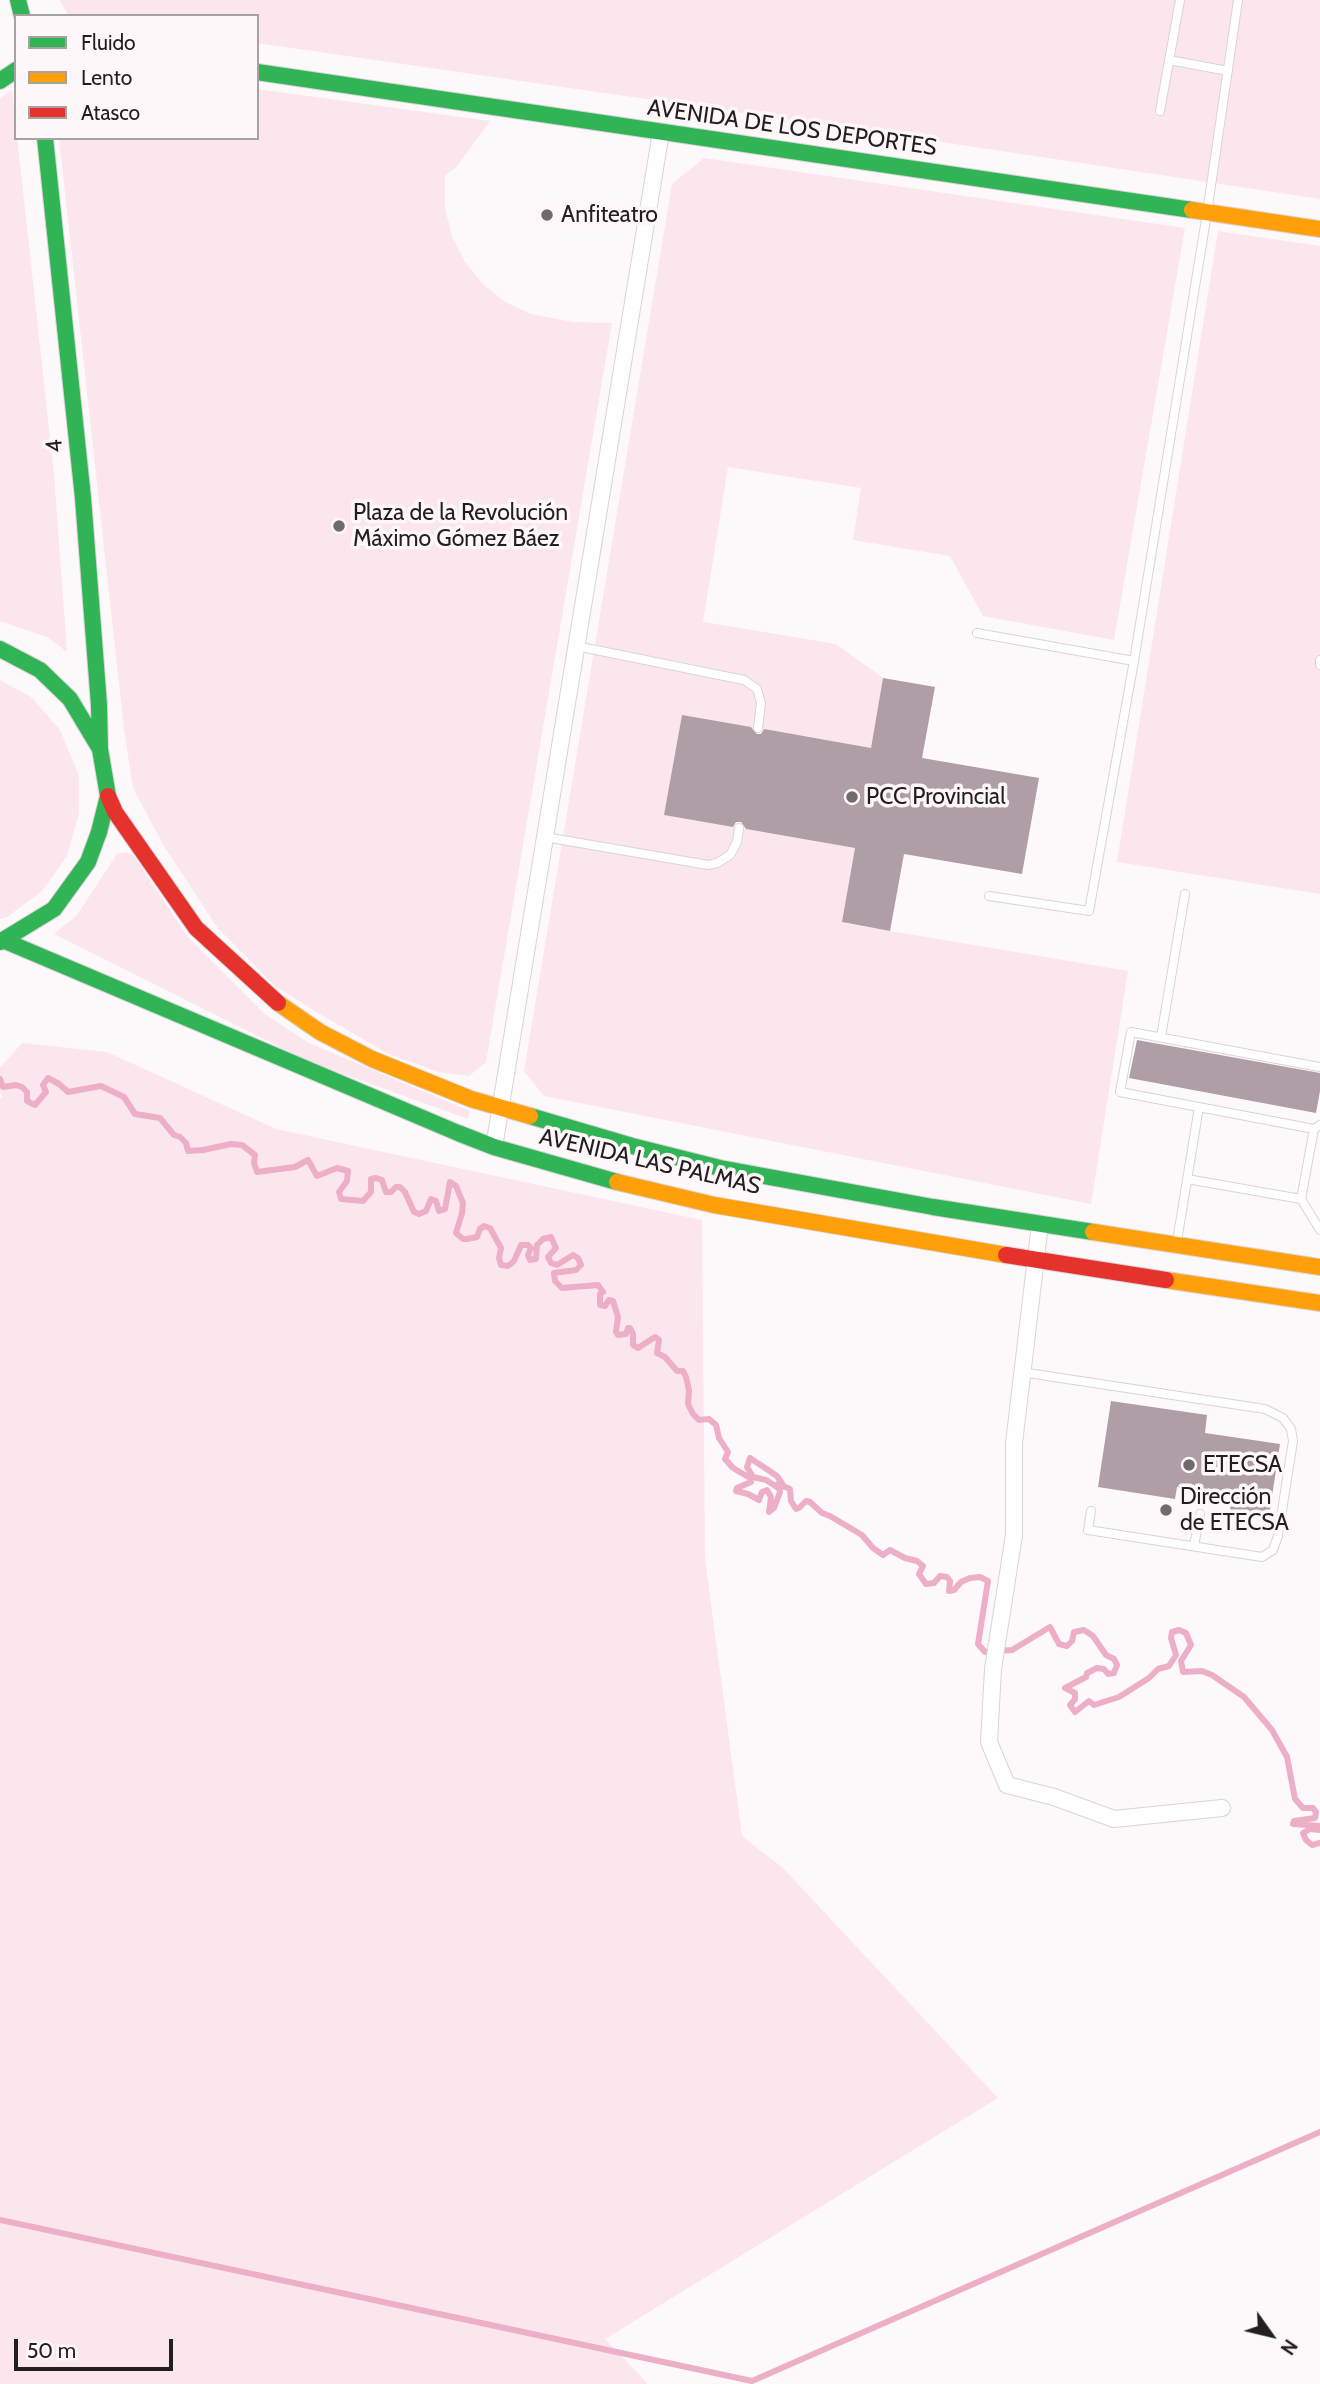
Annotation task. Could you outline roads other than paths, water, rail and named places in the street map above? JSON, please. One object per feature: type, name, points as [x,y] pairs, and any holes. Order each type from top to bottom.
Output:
[{"type":"street","name":"AVENIDA DE LOS DEPORTES","points":[[259,72],[1320,229]]},
{"type":"street","points":[[494,1147],[662,132]]},
{"type":"street","name":"4","points":[[45,140],[83,498],[100,749]]},
{"type":"street","points":[[0,649],[40,670],[70,699],[100,749],[108,796],[88,862],[54,909],[3,941]]},
{"type":"street","name":"AVENIDA LAS PALMAS","points":[[108,796],[115,812],[196,928],[279,1004],[320,1032],[372,1059],[500,1109],[720,1168],[1040,1224],[1320,1267]]},
{"type":"street","name":"AVENIDA LAS PALMAS","points":[[3,941],[494,1147],[601,1178],[714,1205],[1034,1260],[1320,1303]]},
{"type":"street","points":[[1040,1224],[1014,1443],[1014,1535],[993,1669],[989,1742],[1007,1785],[1054,1797],[1114,1819],[1222,1808]]},
{"type":"lane","points":[[1160,111],[1180,0]]},
{"type":"lane","points":[[989,896],[1089,911],[1135,661],[1207,213],[1238,0]]},
{"type":"lane","points":[[1170,60],[1228,71]]},
{"type":"lane","points":[[977,633],[1135,661]]},
{"type":"lane","points":[[576,646],[744,680],[757,689],[761,703],[758,728]]},
{"type":"lane","points":[[545,837],[708,864],[717,863],[730,855],[737,842],[739,828]]},
{"type":"lane","points":[[1161,1037],[1185,894]]},
{"type":"lane","points":[[1320,1067],[1131,1032],[1120,1093],[1317,1127],[1301,1199],[1320,1230]]},
{"type":"lane","points":[[1177,1244],[1199,1107]]},
{"type":"lane","points":[[1187,1179],[1301,1199]]},
{"type":"lane","points":[[1021,1372],[1265,1409],[1283,1418],[1291,1429],[1293,1441],[1278,1536],[1273,1550],[1262,1557],[1088,1530],[1091,1511]]},
{"type":"lane","points":[[1194,1546],[1200,1514]]},
{"type":"waterway","points":[[0,1079],[3,1087],[22,1087],[27,1092],[27,1101],[35,1105],[46,1092],[43,1085],[48,1078],[68,1092],[101,1086],[124,1097],[135,1114],[160,1118],[174,1135],[186,1143],[188,1151],[231,1144],[242,1145],[255,1155],[257,1172],[295,1167],[308,1160],[317,1176],[337,1168],[348,1171],[347,1181],[339,1192],[341,1199],[363,1201],[371,1192],[371,1179],[376,1178],[382,1180],[386,1192],[400,1187],[414,1212],[419,1214],[426,1211],[431,1199],[436,1201],[439,1211],[445,1209],[450,1182],[456,1186],[463,1203],[456,1233],[467,1239],[477,1237],[484,1226],[490,1228],[501,1248],[501,1265],[508,1266],[514,1261],[521,1245],[531,1248],[528,1255],[530,1260],[536,1259],[537,1245],[543,1239],[551,1237],[556,1248],[548,1257],[551,1263],[557,1265],[573,1255],[581,1265],[576,1270],[554,1273],[555,1281],[562,1288],[598,1285],[603,1292],[600,1294],[600,1305],[605,1306],[609,1300],[613,1301],[618,1317],[618,1335],[626,1334],[630,1328],[633,1345],[638,1348],[655,1337],[659,1340],[657,1353],[665,1357],[677,1371],[683,1371],[689,1390],[688,1404],[693,1414],[699,1420],[709,1419],[716,1425],[719,1438],[728,1452],[725,1459],[733,1468],[750,1478],[751,1482],[736,1491],[759,1500],[762,1492],[767,1490],[771,1497],[769,1512],[774,1508],[780,1492],[778,1484],[790,1489],[791,1501],[796,1509],[806,1501],[810,1502],[822,1513],[862,1535],[883,1555],[890,1550],[917,1561],[923,1566],[919,1574],[926,1584],[934,1583],[940,1576],[947,1577],[950,1581],[949,1591],[970,1578],[980,1577],[988,1581],[978,1644],[985,1652],[1012,1650],[1050,1627],[1059,1644],[1067,1646],[1072,1641],[1074,1632],[1084,1630],[1093,1636],[1117,1665],[1114,1673],[1108,1674],[1104,1669],[1097,1668],[1065,1688],[1075,1693],[1075,1699],[1070,1705],[1075,1712],[1089,1701],[1094,1705],[1119,1697],[1158,1669],[1169,1666],[1176,1655],[1172,1632],[1179,1630],[1186,1633],[1191,1645],[1181,1661],[1183,1672],[1202,1671],[1212,1675],[1244,1697],[1272,1730],[1287,1757],[1295,1799],[1303,1808],[1313,1808],[1316,1812],[1315,1818],[1294,1821],[1293,1824],[1320,1826]]},
{"type":"waterway","points":[[780,1489],[766,1480],[753,1477],[747,1467],[750,1458],[777,1476],[783,1485]]},
{"type":"waterway","points":[[1320,1830],[1310,1829],[1303,1833],[1312,1845],[1320,1843]]},
{"type":"waterway","points":[[0,2220],[752,2381],[1320,2132]]},
{"type":"place","name":"Anfiteatro","points":[[547,215]]},
{"type":"place","name":"Plaza de la Revolución Máximo Gómez Báez","points":[[339,526]]},
{"type":"place","name":"PCC Provincial","points":[[852,797]]},
{"type":"place","name":"ETECSA","points":[[1189,1465]]},
{"type":"place","name":"Dirección de ETECSA","points":[[1166,1510]]}]
